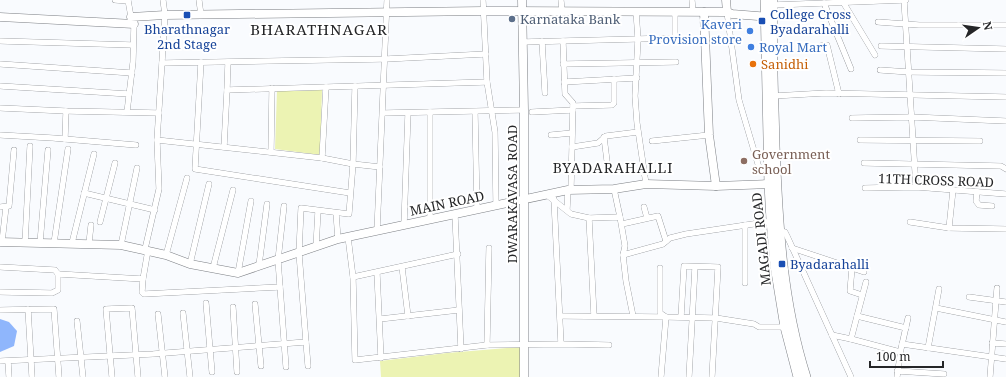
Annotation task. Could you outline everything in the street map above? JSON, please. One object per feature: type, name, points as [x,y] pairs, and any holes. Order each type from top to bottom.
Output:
[{"type":"main road","name":"MAGADI ROAD","points":[[770,2],[768,16],[769,184],[796,348],[806,377]]},
{"type":"main road","name":"MAGADI ROAD","points":[[768,16],[773,96],[775,221]]},
{"type":"main road","name":"MAGADI ROAD","points":[[776,232],[775,266],[785,327],[798,377]]},
{"type":"street","points":[[115,0],[128,0],[133,21],[132,73],[127,112]]},
{"type":"street","points":[[163,0],[165,15],[157,140],[159,183],[147,250],[142,292],[144,294],[280,287]]},
{"type":"street","points":[[199,0],[201,15]]},
{"type":"street","points":[[376,231],[386,59],[387,0]]},
{"type":"street","points":[[483,0],[488,82],[495,132],[496,205]]},
{"type":"street","name":"DWARAKAVASA ROAD","points":[[522,0],[523,42],[528,111],[524,199],[524,377]]},
{"type":"street","points":[[561,0],[562,11]]},
{"type":"street","points":[[692,0],[692,12]]},
{"type":"street","points":[[726,0],[739,100],[760,171]]},
{"type":"street","points":[[770,2],[824,3],[905,0],[916,187]]},
{"type":"street","points":[[843,2],[875,55]]},
{"type":"street","points":[[824,3],[851,69]]},
{"type":"street","points":[[0,17],[133,21],[165,15],[483,11],[727,12],[732,14],[768,16]]},
{"type":"street","points":[[636,11],[638,39],[635,96],[638,132],[646,184]]},
{"type":"street","points":[[523,42],[675,38],[676,12]]},
{"type":"street","points":[[704,12],[709,135],[716,186]]},
{"type":"street","points":[[878,22],[906,24],[1006,25]]},
{"type":"street","points":[[0,41],[133,45]]},
{"type":"street","points":[[542,41],[546,93]]},
{"type":"street","points":[[563,41],[565,94],[573,103],[570,189],[567,210]]},
{"type":"street","points":[[820,46],[827,45],[839,94]]},
{"type":"street","points":[[881,46],[1006,49]]},
{"type":"street","points":[[162,63],[386,59],[486,54]]},
{"type":"street","points":[[201,62],[195,169],[350,193]]},
{"type":"street","points":[[224,147],[228,62]]},
{"type":"street","points":[[563,64],[676,62]]},
{"type":"street","points":[[0,64],[132,73]]},
{"type":"street","points":[[880,70],[909,72],[1006,73]]},
{"type":"street","points":[[564,82],[637,78]]},
{"type":"street","points":[[383,113],[528,111],[612,105],[614,104],[614,79]]},
{"type":"street","points":[[227,90],[488,82]]},
{"type":"street","points":[[0,86],[129,94]]},
{"type":"street","points":[[308,366],[299,253],[301,208],[349,214],[353,164],[355,86]]},
{"type":"street","points":[[322,158],[326,87]]},
{"type":"street","points":[[271,152],[272,88]]},
{"type":"street","points":[[773,96],[910,94],[1006,97]]},
{"type":"street","points":[[0,108],[66,112],[159,113]]},
{"type":"street","points":[[65,139],[66,112]]},
{"type":"street","points":[[430,112],[430,220]]},
{"type":"street","points":[[475,112],[477,210]]},
{"type":"street","points":[[404,225],[408,113]]},
{"type":"street","points":[[852,118],[911,117],[1006,121]]},
{"type":"street","points":[[572,147],[598,143],[604,137],[638,132]]},
{"type":"street","points":[[551,135],[572,133]]},
{"type":"street","points":[[0,135],[136,145]]},
{"type":"street","points":[[652,140],[709,135]]},
{"type":"street","points":[[604,137],[607,162]]},
{"type":"street","points":[[157,140],[322,158],[380,167]]},
{"type":"street","points":[[860,140],[980,140]]},
{"type":"street","points":[[25,242],[30,146]]},
{"type":"street","points":[[54,243],[68,149]]},
{"type":"street","points":[[14,150],[8,206],[3,207],[1,242],[121,245],[166,255],[190,264],[238,273],[251,201]]},
{"type":"street","points":[[40,243],[48,150]]},
{"type":"street","points":[[72,243],[94,154]]},
{"type":"street","points":[[864,162],[914,165],[1000,166],[1006,168]]},
{"type":"street","points":[[100,222],[115,163]]},
{"type":"street","points":[[121,245],[137,168]]},
{"type":"street","points":[[166,255],[187,178]]},
{"type":"street","points":[[190,264],[209,184]]},
{"type":"street","name":"MAIN ROAD","points":[[238,273],[338,239],[524,199],[550,197],[570,189],[614,189],[646,184],[716,186],[769,184]]},
{"type":"street","name":"11TH CROSS ROAD","points":[[865,188],[916,187],[1006,194]]},
{"type":"street","points":[[614,189],[626,246],[623,254],[633,316]]},
{"type":"street","points":[[213,268],[233,190]]},
{"type":"street","points":[[950,228],[953,190]]},
{"type":"street","points":[[84,192],[155,210]]},
{"type":"street","points":[[977,192],[976,201],[979,205],[992,206]]},
{"type":"street","points":[[550,197],[571,214],[589,218],[620,217]]},
{"type":"street","points":[[550,197],[561,344]]},
{"type":"street","points":[[259,265],[267,204]]},
{"type":"street","points":[[284,206],[278,260],[286,368]]},
{"type":"street","points":[[644,207],[646,218]]},
{"type":"street","points":[[316,247],[318,211]]},
{"type":"street","points":[[336,213],[338,239]]},
{"type":"street","points":[[455,215],[458,254],[461,349]]},
{"type":"street","points":[[622,224],[660,216],[666,241]]},
{"type":"street","points":[[589,218],[594,316]]},
{"type":"street","points":[[623,254],[663,244],[673,237],[686,234],[775,221]]},
{"type":"street","points":[[910,222],[950,228],[1006,229]]},
{"type":"street","points":[[89,243],[92,225]]},
{"type":"street","points":[[745,225],[745,283]]},
{"type":"street","points":[[776,232],[785,232],[851,377]]},
{"type":"street","points":[[348,237],[353,277],[356,360],[488,346],[525,344],[609,345]]},
{"type":"street","points":[[488,346],[489,248]]},
{"type":"street","points":[[792,248],[864,272]]},
{"type":"street","points":[[353,277],[377,273],[458,254]]},
{"type":"street","points":[[681,317],[684,266],[718,267],[712,377]]},
{"type":"street","points":[[0,267],[55,270],[58,274],[143,279]]},
{"type":"street","points":[[402,267],[408,316]]},
{"type":"street","points":[[689,377],[695,267]]},
{"type":"street","points":[[660,268],[660,313],[666,317]]},
{"type":"street","points":[[852,268],[850,291],[862,295]]},
{"type":"street","points":[[377,273],[381,358]]},
{"type":"street","points":[[0,292],[57,292],[58,274]]},
{"type":"street","points":[[851,339],[866,282]]},
{"type":"street","points":[[990,377],[997,288]]},
{"type":"street","points":[[928,348],[939,289]]},
{"type":"street","points":[[969,297],[1006,302]]},
{"type":"street","points":[[206,303],[212,372]]},
{"type":"street","points":[[255,304],[261,366]]},
{"type":"street","points":[[233,307],[238,372]]},
{"type":"street","points":[[112,377],[106,309],[132,308],[138,377]]},
{"type":"street","points":[[936,308],[994,321],[1006,322]]},
{"type":"street","points":[[28,309],[32,377]]},
{"type":"street","points":[[0,310],[54,309],[59,377]]},
{"type":"street","points":[[380,319],[459,310]]},
{"type":"street","points":[[183,313],[190,377]]},
{"type":"street","points":[[158,314],[165,377]]},
{"type":"street","points":[[560,316],[716,318],[754,324],[759,327],[785,327]]},
{"type":"street","points":[[857,316],[906,328]]},
{"type":"street","points":[[661,377],[666,317]]},
{"type":"street","points":[[897,377],[900,352],[908,318]]},
{"type":"street","points":[[77,321],[83,377]]},
{"type":"street","points":[[832,335],[900,352]]},
{"type":"street","points":[[0,362],[163,354],[306,342]]},
{"type":"street","points":[[992,343],[1006,344]]},
{"type":"street","points":[[902,344],[1006,359]]},
{"type":"street","points":[[8,361],[9,377]]},
{"type":"street","points":[[897,370],[944,374]]},
{"type":"green space","points":[[322,90],[320,155],[275,149],[277,91]]},
{"type":"green space","points":[[520,347],[520,377],[381,377],[380,361],[447,353]]},
{"type":"water","points":[[0,319],[9,322],[17,331],[14,346],[0,352]]},
{"type":"place","name":"Bharathnagar 2nd Stage","points":[[187,15]]},
{"type":"place","name":"Karnataka Bank","points":[[512,19]]},
{"type":"place","name":"College Cross Byadarahalli","points":[[762,21]]},
{"type":"place","name":"Kaveri Provision store","points":[[750,31]]},
{"type":"place","name":"Royal Mart","points":[[751,47]]},
{"type":"place","name":"Sanidhi","points":[[753,64]]},
{"type":"place","name":"Government school","points":[[744,161]]},
{"type":"place","name":"Byadarahalli","points":[[782,264]]},
{"type":"district","name":"BHARATHNAGAR","points":[[319,29]]},
{"type":"district","name":"BYADARAHALLI","points":[[613,167]]}]
